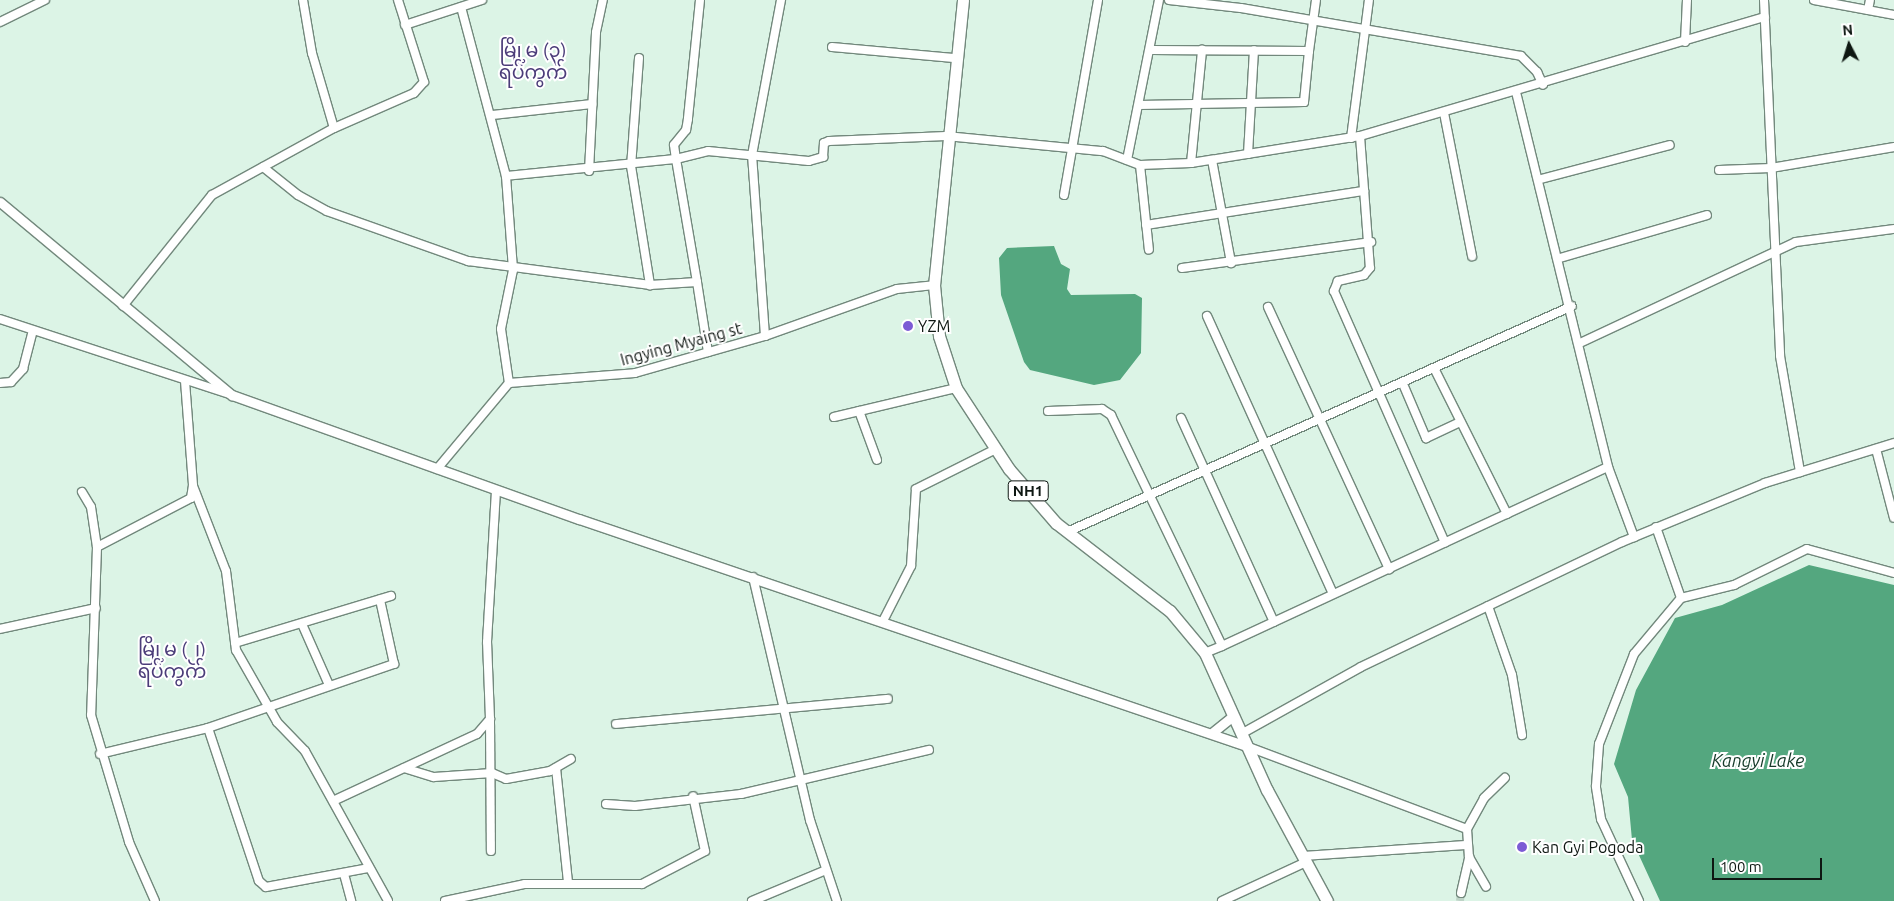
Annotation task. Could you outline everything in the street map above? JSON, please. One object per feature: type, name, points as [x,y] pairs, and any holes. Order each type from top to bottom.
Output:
[{"type":"highway","name":"NH1","points":[[963,0],[954,58],[946,136],[934,285],[940,336],[956,388],[996,449],[1067,532],[1170,611],[1206,653],[1246,746],[1327,901]]},
{"type":"main road","points":[[0,202],[232,395],[496,490],[1213,732],[1246,746]]},
{"type":"main road","points":[[1213,732],[1233,716]]},
{"type":"street","points":[[0,22],[45,0]]},
{"type":"street","points":[[303,0],[312,52],[334,128]]},
{"type":"street","points":[[123,306],[212,195],[334,128],[414,93],[424,82],[398,0]]},
{"type":"street","points":[[406,25],[482,0]]},
{"type":"street","points":[[589,171],[592,104],[603,0]]},
{"type":"street","points":[[700,0],[686,130],[674,145],[708,352]]},
{"type":"street","points":[[765,336],[752,155],[781,0]]},
{"type":"street","points":[[1064,195],[1071,146],[1098,0]]},
{"type":"street","points":[[1127,160],[1140,105],[1159,0]]},
{"type":"street","points":[[1169,0],[1364,29],[1521,56],[1537,72],[1543,85]]},
{"type":"street","points":[[1140,105],[1251,105],[1304,102],[1316,0]]},
{"type":"street","points":[[1351,138],[1369,0]]},
{"type":"street","points":[[1685,42],[1687,0]]},
{"type":"street","points":[[1764,0],[1771,168],[1777,252],[1780,356],[1800,472]]},
{"type":"street","points":[[1814,0],[1894,15]]},
{"type":"street","points":[[1868,10],[1870,0]]},
{"type":"street","points":[[436,469],[509,383],[501,329],[513,270],[506,176],[492,115],[461,7]]},
{"type":"street","points":[[506,176],[589,171],[631,166],[676,159],[708,150],[810,161],[823,157],[824,143],[829,141],[946,136],[1071,146],[1140,165],[1190,163],[1360,136],[1543,85],[1765,17]]},
{"type":"street","points":[[832,47],[954,58]]},
{"type":"street","points":[[1151,50],[1309,51]]},
{"type":"street","points":[[1190,163],[1202,50]]},
{"type":"street","points":[[1248,154],[1254,50]]},
{"type":"street","points":[[639,58],[631,166],[650,285]]},
{"type":"street","points":[[1516,92],[1541,179],[1608,467],[1634,537]]},
{"type":"street","points":[[492,115],[592,104]]},
{"type":"street","points":[[1444,113],[1472,256]]},
{"type":"street","points":[[1360,136],[1364,191],[1371,242],[1368,272],[1338,281],[1334,292],[1381,393],[1445,542]]},
{"type":"street","points":[[1541,179],[1670,144]]},
{"type":"street","points":[[1719,170],[1771,168],[1894,147]]},
{"type":"street","points":[[1212,160],[1231,263]]},
{"type":"street","points":[[1140,165],[1148,250]]},
{"type":"street","points":[[263,167],[298,195],[327,211],[440,252],[513,270],[650,285],[697,282]]},
{"type":"street","points":[[1146,225],[1364,191]]},
{"type":"street","points":[[1560,258],[1708,214]]},
{"type":"street","points":[[1580,343],[1796,242],[1894,229]]},
{"type":"street","points":[[1182,268],[1231,263],[1371,242]]},
{"type":"street","name":"Ingying Myaing st","points":[[509,383],[635,373],[765,336],[897,290],[934,285]]},
{"type":"street","points":[[1067,532],[1206,473],[1572,306]]},
{"type":"street","points":[[1268,307],[1322,420],[1389,569]]},
{"type":"street","points":[[1207,316],[1334,594]]},
{"type":"street","points":[[0,319],[232,395]]},
{"type":"street","points":[[0,383],[11,382],[23,369],[33,330]]},
{"type":"street","points":[[1435,370],[1506,514]]},
{"type":"street","points":[[97,548],[191,498],[193,486],[186,380]]},
{"type":"street","points":[[1403,384],[1426,438],[1460,422]]},
{"type":"street","points":[[834,417],[956,388]]},
{"type":"street","points":[[1048,410],[1107,410],[1222,646]]},
{"type":"street","points":[[859,411],[878,460]]},
{"type":"street","points":[[1182,418],[1274,622]]},
{"type":"street","points":[[1241,734],[1360,668],[1656,527],[1800,472],[1894,443]]},
{"type":"street","points":[[883,621],[911,566],[916,489],[996,449]]},
{"type":"street","points":[[1876,449],[1894,518]]},
{"type":"street","points":[[1206,653],[1608,467]]},
{"type":"street","points":[[193,486],[226,571],[235,643],[269,707],[305,751],[388,901]]},
{"type":"street","points":[[491,850],[492,773],[487,642],[496,490]]},
{"type":"street","points":[[82,492],[91,507],[97,548],[91,715],[100,754],[129,842],[155,901]]},
{"type":"street","points":[[1656,527],[1681,598]]},
{"type":"street","points":[[1639,901],[1597,803],[1599,744],[1634,654],[1681,598],[1734,585],[1807,549],[1894,573]]},
{"type":"street","points":[[753,578],[801,778],[836,901]]},
{"type":"street","points":[[235,643],[391,596]]},
{"type":"street","points":[[100,754],[208,728],[394,664],[380,600]]},
{"type":"street","points":[[1488,606],[1512,675],[1522,735]]},
{"type":"street","points":[[0,628],[96,608]]},
{"type":"street","points":[[302,624],[329,685]]},
{"type":"street","points":[[616,724],[888,699]]},
{"type":"street","points":[[333,801],[477,734],[490,719]]},
{"type":"street","points":[[208,728],[259,881],[266,887],[369,868]]},
{"type":"street","points":[[1246,746],[1467,829]]},
{"type":"street","points":[[606,804],[660,804],[693,796],[741,794],[801,778],[929,750]]},
{"type":"street","points":[[404,768],[434,777],[492,773],[506,779],[527,777],[556,768],[571,759]]},
{"type":"street","points":[[556,768],[568,883]]},
{"type":"street","points":[[1486,887],[1469,857],[1466,845],[1467,829],[1484,798],[1505,778]]},
{"type":"street","points":[[445,901],[525,884],[642,884],[704,853],[693,796]]},
{"type":"street","points":[[1222,901],[1304,859],[1466,845]]},
{"type":"street","points":[[1461,893],[1469,857]]},
{"type":"street","points":[[752,901],[826,870]]},
{"type":"street","points":[[344,874],[351,901]]},
{"type":"water","points":[[1054,246],[1061,264],[1070,269],[1067,289],[1071,295],[1135,294],[1142,298],[1141,353],[1120,380],[1094,385],[1030,370],[1024,362],[1001,295],[999,258],[1007,248]]},
{"type":"water","name":"Kangyi Lake","points":[[1809,565],[1894,585],[1894,901],[1660,901],[1632,840],[1628,797],[1614,764],[1636,690],[1675,618],[1722,605]]},
{"type":"tunnel","points":[[1460,901],[1461,893]]},
{"type":"place","name":"YZM","points":[[908,326]]},
{"type":"place","name":"Kan Gyi Pogoda","points":[[1522,847]]},
{"type":"district","name":"မြို့မ (၃) ရပ်ကွက်","points":[[533,62]]},
{"type":"district","name":"မြို့မ (၂) ရပ်ကွက်","points":[[172,661]]}]
